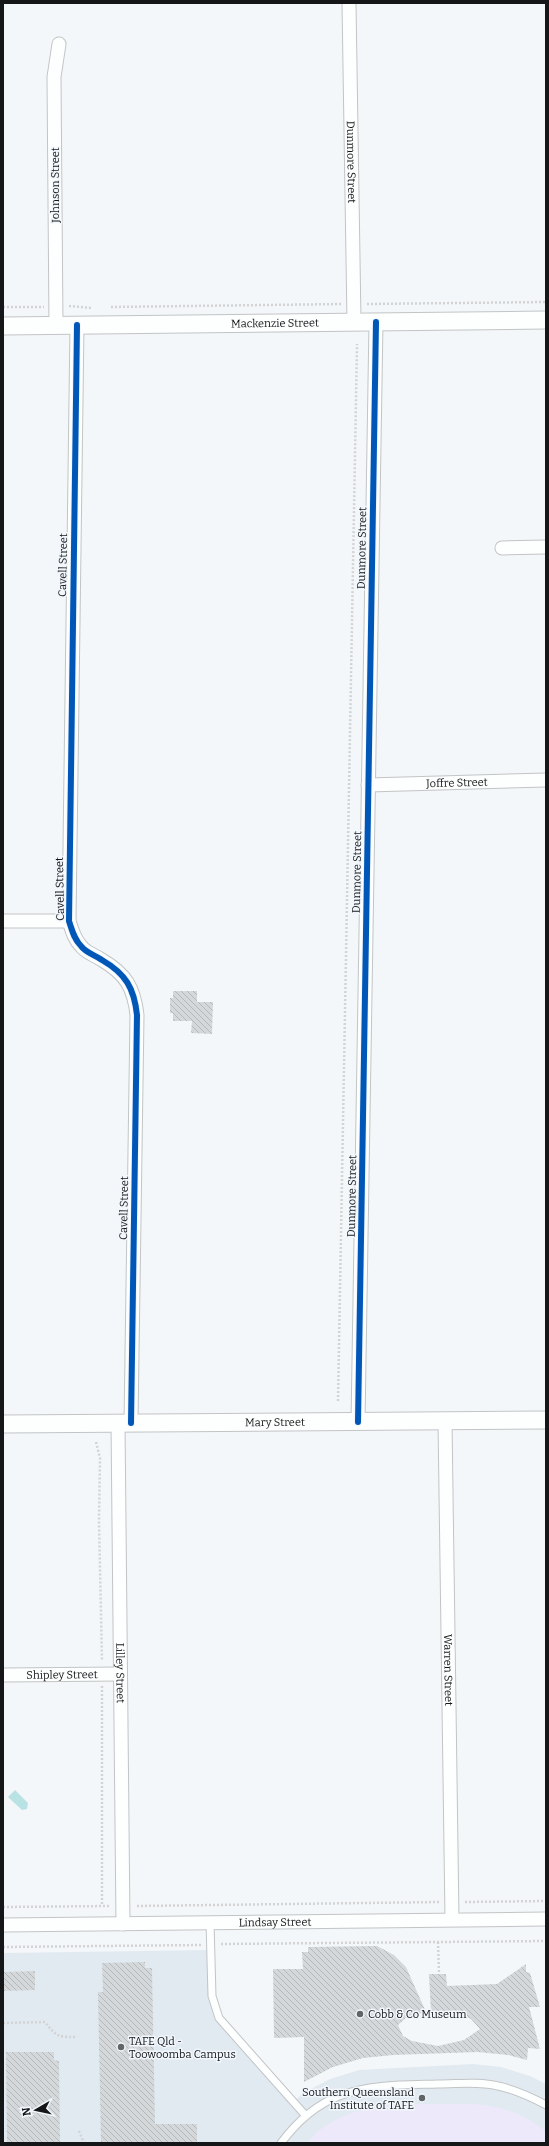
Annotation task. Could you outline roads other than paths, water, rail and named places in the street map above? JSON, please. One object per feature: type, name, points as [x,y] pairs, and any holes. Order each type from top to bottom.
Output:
[{"type":"street","name":"Dunmore Street","points":[[349,3],[354,322]]},
{"type":"street","name":"Johnson Street","points":[[56,326],[54,77],[60,44]]},
{"type":"street","name":"Mackenzie Street","points":[[3,326],[546,320]]},
{"type":"street","name":"Dunmore Street","points":[[358,1422],[376,322]]},
{"type":"street","name":"Cavell Street","points":[[77,325],[69,921],[73,936],[81,947],[120,973],[128,982],[135,998],[137,1015],[124,1423]]},
{"type":"street","points":[[502,548],[546,548]]},
{"type":"street","name":"Joffre Street","points":[[368,785],[546,780]]},
{"type":"street","points":[[3,921],[69,921]]},
{"type":"street","name":"Mary Street","points":[[3,1424],[546,1420]]},
{"type":"street","name":"Warren Street","points":[[445,1421],[452,1919]]},
{"type":"street","name":"Lilley Street","points":[[123,1924],[120,1674],[124,1423]]},
{"type":"street","name":"Shipley Street","points":[[3,1675],[120,1674]]},
{"type":"street","name":"Lindsay Street","points":[[3,1925],[546,1919]]},
{"type":"lane","points":[[210,1922],[212,1996],[219,2018],[306,2116]]},
{"type":"lane","points":[[280,2143],[294,2126],[314,2109],[338,2096],[363,2089],[388,2086],[472,2083],[497,2086],[523,2094],[546,2106]]},
{"type":"water","points":[[15,1790],[28,1803],[27,1809],[22,1810],[8,1797]]},
{"type":"place","name":"Cobb & Co Museum","points":[[360,2014]]},
{"type":"place","name":"TAFE Qld - Toowoomba Campus","points":[[121,2047]]},
{"type":"place","name":"Southern Queensland Institute of TAFE","points":[[422,2098]]}]
